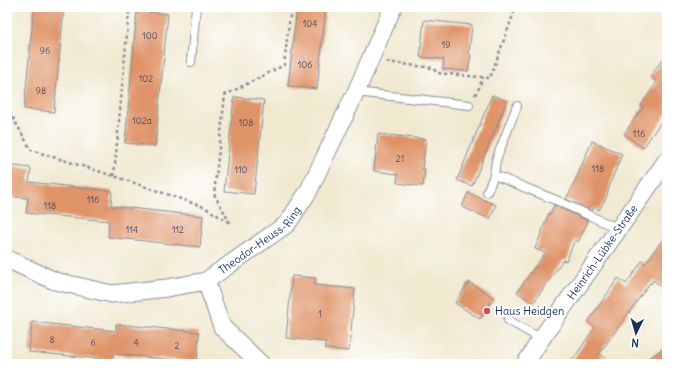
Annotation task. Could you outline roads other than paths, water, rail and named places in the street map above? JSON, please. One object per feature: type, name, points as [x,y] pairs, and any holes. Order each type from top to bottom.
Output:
[{"type":"street","name":"Theodor-Heuss-Ring","points":[[7,259],[55,281],[112,294],[167,288],[206,281],[287,224],[308,192],[356,92],[393,7]]},
{"type":"street","name":"Heinrich-Lübke-Straße","points":[[525,364],[667,160]]},
{"type":"street","points":[[206,281],[222,327],[261,364]]},
{"type":"lane","points":[[191,62],[196,7]]},
{"type":"lane","points":[[356,92],[469,105]]},
{"type":"lane","points":[[487,192],[494,175],[496,160],[517,106]]},
{"type":"lane","points":[[494,175],[558,201],[619,229]]},
{"type":"lane","points":[[508,320],[541,339]]},
{"type":"place","name":"Haus Heidgen","points":[[487,311]]}]
